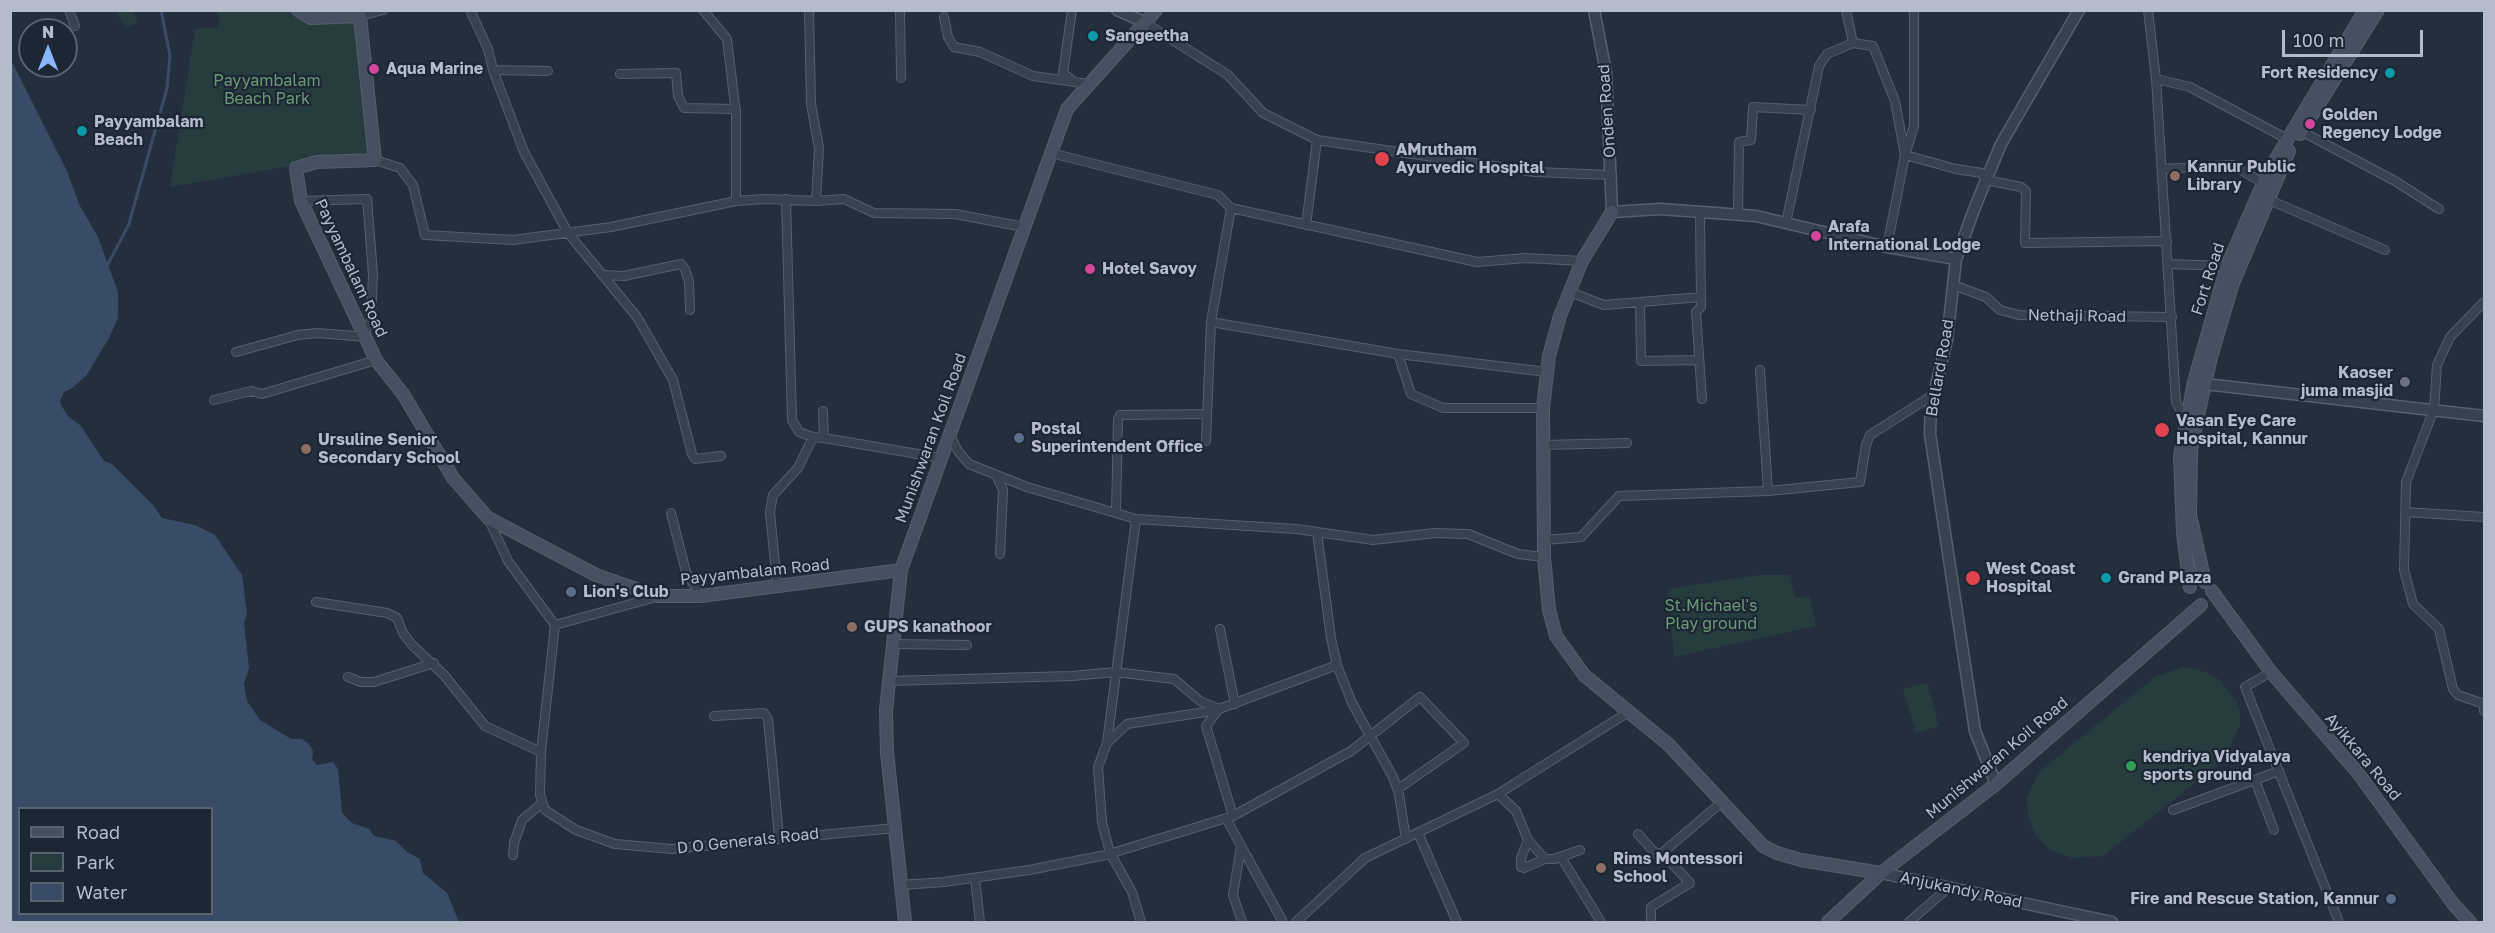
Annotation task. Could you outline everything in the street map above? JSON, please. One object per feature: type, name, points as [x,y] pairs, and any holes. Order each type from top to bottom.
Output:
[{"type":"main road","points":[[298,10],[311,18],[360,16],[375,160]]},
{"type":"main road","name":"Munishwaran Koil Road","points":[[904,922],[887,752],[886,710],[901,570],[1067,109],[1146,16],[1156,10]]},
{"type":"main road","name":"Fort Road","points":[[2233,268],[2286,156],[2366,10]]},
{"type":"main road","name":"Fort Road","points":[[2199,383],[2191,450],[2190,485],[2192,524],[2203,596],[2188,592],[2190,587],[2180,480],[2185,420],[2199,383],[2233,268],[2263,183],[2287,139],[2378,10]]},
{"type":"main road","name":"Payyambalam Road","points":[[375,160],[317,162],[296,168],[301,201],[376,360],[403,394],[434,450],[453,478],[488,518],[596,575],[657,596],[701,596],[777,584],[838,579],[901,570]]},
{"type":"main road","points":[[1612,212],[1582,261],[1560,316],[1547,372],[1542,408],[1544,557],[1549,610],[1556,636],[1584,675],[1669,745],[1771,851],[1846,869],[1881,873]]},
{"type":"main road","name":"Munishwaran Koil Road","points":[[1828,922],[1881,873],[1996,784],[2186,617],[2203,596]]},
{"type":"main road","name":"Ayikkara Road","points":[[2203,596],[2228,615],[2271,672],[2358,773],[2454,905],[2470,922]]},
{"type":"street","points":[[360,16],[383,10]]},
{"type":"street","points":[[470,10],[488,50],[493,70],[524,152],[568,233],[605,275],[637,317],[673,380],[692,454],[695,459],[721,456]]},
{"type":"street","points":[[703,10],[727,39],[736,109],[736,201]]},
{"type":"street","points":[[809,10],[812,104],[819,148],[816,201]]},
{"type":"street","points":[[900,10],[901,78]]},
{"type":"street","points":[[1072,10],[1063,73],[1073,81]]},
{"type":"street","points":[[1117,10],[1146,16],[1228,75],[1263,113],[1317,140],[1534,172],[1611,176]]},
{"type":"street","name":"Onden Road","points":[[1594,10],[1606,72],[1612,212]]},
{"type":"street","points":[[1846,10],[1852,43]]},
{"type":"street","points":[[1887,247],[1905,155],[1914,126],[1914,10]]},
{"type":"street","name":"Bellard Road","points":[[1996,784],[1975,731],[1930,434],[1933,394],[1947,340],[1956,259],[1986,180],[2001,144],[2079,10]]},
{"type":"street","points":[[2148,11],[2156,79],[2176,402],[2185,420]]},
{"type":"street","points":[[944,17],[948,37],[954,47],[980,52],[1033,76],[1089,84]]},
{"type":"street","points":[[1786,223],[1811,110],[1815,81],[1823,58],[1834,50],[1852,43],[1874,46],[1895,101],[1905,155]]},
{"type":"street","points":[[493,70],[548,71]]},
{"type":"street","points":[[620,74],[676,73],[678,96],[684,108],[736,109]]},
{"type":"street","points":[[2156,79],[2190,87],[2287,139]]},
{"type":"street","points":[[1738,215],[1739,142],[1751,140],[1753,107],[1811,110]]},
{"type":"street","points":[[2301,131],[2395,181],[2439,209]]},
{"type":"street","points":[[1306,225],[1317,140]]},
{"type":"street","points":[[1051,153],[1218,195],[1230,208],[1477,262],[1526,258],[1582,261]]},
{"type":"street","points":[[1905,155],[1956,169],[1982,173],[1986,180],[2021,187],[2026,191],[2025,243],[2167,241]]},
{"type":"street","name":"Payyambalam Road","points":[[375,160],[400,168],[413,185],[425,235],[513,240],[568,233],[736,201],[786,199],[816,201],[844,199],[874,213],[955,214],[1024,227]]},
{"type":"street","points":[[2162,169],[2233,165],[2263,183]]},
{"type":"street","points":[[236,352],[298,335],[317,333],[365,335],[371,321],[373,274],[367,199],[301,201]]},
{"type":"street","points":[[786,199],[792,420],[799,432],[813,437],[941,458]]},
{"type":"street","points":[[2267,199],[2385,250]]},
{"type":"street","points":[[1206,441],[1211,322],[1230,208]]},
{"type":"street","points":[[1612,212],[1660,208],[1738,215],[1786,223],[1887,247],[1956,259]]},
{"type":"street","points":[[1700,212],[1701,307],[1696,312],[1702,399]]},
{"type":"street","points":[[605,275],[624,276],[681,264],[686,269],[689,282],[690,310]]},
{"type":"street","points":[[2169,264],[2233,268]]},
{"type":"street","name":"Nethaji Road","points":[[1953,285],[1986,297],[2000,310],[2019,315],[2172,317]]},
{"type":"street","points":[[1570,292],[1604,305],[1701,297]]},
{"type":"street","points":[[1640,302],[1641,361],[1699,360]]},
{"type":"street","points":[[2484,302],[2450,337],[2437,365],[2434,408],[2406,482],[2404,570],[2413,604],[2439,628],[2453,689],[2458,695],[2484,704],[2484,711]]},
{"type":"street","points":[[1211,322],[1398,354],[1547,372]]},
{"type":"street","points":[[1398,354],[1411,394],[1443,408],[1542,408]]},
{"type":"street","points":[[214,400],[251,391],[262,394],[376,360]]},
{"type":"street","points":[[1760,370],[1768,491]]},
{"type":"street","points":[[2199,383],[2434,408],[2484,416]]},
{"type":"street","points":[[1545,540],[1581,537],[1619,496],[1768,491],[1860,482],[1866,445],[1870,435],[1933,394]]},
{"type":"street","points":[[823,411],[824,438]]},
{"type":"street","points":[[1116,513],[1119,417],[1207,414]]},
{"type":"street","points":[[949,434],[957,451],[969,464],[1027,487],[1136,519],[1317,532],[1373,540],[1435,533],[1468,534],[1518,554],[1544,557]]},
{"type":"street","points":[[777,584],[770,512],[773,495],[798,468],[813,437]]},
{"type":"street","points":[[1544,446],[1627,442]]},
{"type":"street","points":[[995,474],[1003,490],[1000,554]]},
{"type":"street","points":[[2405,512],[2484,517]]},
{"type":"street","points":[[671,513],[686,573],[701,596]]},
{"type":"street","points":[[488,518],[508,561],[555,625],[541,752],[542,803],[522,820],[514,843],[513,855]]},
{"type":"street","points":[[1136,519],[1107,742],[1098,767],[1102,822],[1110,853],[1132,892],[1141,922]]},
{"type":"street","points":[[1317,532],[1331,638],[1337,665],[1352,703],[1389,766],[1398,789],[1406,839]]},
{"type":"street","points":[[555,625],[657,596]]},
{"type":"street","points":[[316,602],[387,613],[397,618],[403,633],[412,645],[434,663],[485,726],[541,752]]},
{"type":"street","points":[[1220,629],[1235,704]]},
{"type":"street","points":[[892,644],[967,645]]},
{"type":"street","points":[[348,677],[361,682],[374,682],[434,663]]},
{"type":"street","points":[[1107,742],[1127,724],[1219,710],[1337,665]]},
{"type":"street","points":[[889,681],[1072,676],[1115,672],[1174,679],[1200,701],[1219,710]]},
{"type":"street","points":[[2271,672],[2245,687],[2339,922]]},
{"type":"street","points":[[901,885],[1029,870],[1110,853],[1229,817],[1351,751],[1420,697],[1464,743],[1398,789]]},
{"type":"street","points":[[1219,710],[1206,726],[1229,817],[1241,846],[1283,922]]},
{"type":"street","points":[[1296,922],[1365,858],[1498,794],[1627,712]]},
{"type":"street","points":[[714,716],[764,714],[768,719],[779,837]]},
{"type":"street","points":[[2173,810],[2279,771]]},
{"type":"street","points":[[2255,780],[2274,830]]},
{"type":"street","points":[[1498,794],[1516,811],[1528,840],[1545,859]]},
{"type":"street","points":[[1638,834],[1656,854],[1662,853],[1722,802]]},
{"type":"street","name":"D O Generals Road","points":[[542,803],[552,815],[576,830],[615,844],[672,849],[779,837],[895,828]]},
{"type":"street","points":[[1418,833],[1457,922]]},
{"type":"street","points":[[1528,840],[1521,858],[1521,867],[1580,850]]},
{"type":"street","points":[[1241,846],[1233,895],[1242,922]]},
{"type":"street","points":[[1651,922],[1651,908],[1690,883],[1662,853]]},
{"type":"street","points":[[1561,857],[1601,922]]},
{"type":"street","name":"Anjukandy Road","points":[[1881,873],[2112,922]]},
{"type":"street","points":[[975,878],[980,922]]},
{"type":"street","points":[[1909,922],[1948,888]]},
{"type":"street","points":[[1306,912],[1310,922]]},
{"type":"green space","points":[[116,11],[132,11],[138,23],[126,28]]},
{"type":"green space","name":"Payyambalam Beach Park","points":[[217,11],[298,11],[311,18],[360,16],[375,160],[285,167],[170,187],[195,29],[218,27],[220,20]]},
{"type":"green space","name":"St.Michael's Play ground","points":[[1759,575],[1790,575],[1795,598],[1810,597],[1816,626],[1674,657],[1668,589]]},
{"type":"green space","name":"kendriya Vidyalaya sports ground","points":[[2185,667],[2209,673],[2221,681],[2236,701],[2240,711],[2240,725],[2224,760],[2103,856],[2072,858],[2050,850],[2035,834],[2028,816],[2027,797],[2039,772],[2156,676]]},
{"type":"green space","points":[[1927,683],[1939,726],[1916,733],[1903,689]]},
{"type":"water","points":[[11,60],[18,78],[20,78],[66,169],[80,206],[98,237],[118,292],[118,318],[108,340],[86,376],[64,392],[60,401],[61,405],[68,416],[81,426],[104,461],[112,464],[153,505],[162,518],[195,525],[215,535],[242,575],[247,614],[244,622],[249,668],[244,684],[247,701],[260,720],[291,739],[302,739],[309,744],[313,751],[312,759],[317,765],[333,762],[338,769],[342,813],[352,823],[369,829],[374,836],[396,841],[407,852],[420,859],[423,873],[447,893],[459,922],[11,922]]},
{"type":"waterway","points":[[108,264],[129,224],[167,88],[170,56],[161,10]]},
{"type":"place","name":"Sangeetha","points":[[1093,36]]},
{"type":"place","name":"Aqua Marine","points":[[374,69]]},
{"type":"place","name":"Fort Residency","points":[[2390,73]]},
{"type":"place","name":"Golden Regency Lodge","points":[[2310,124]]},
{"type":"place","name":"Payyambalam Beach","points":[[82,131]]},
{"type":"place","name":"AMrutham Ayurvedic Hospital","points":[[1382,159]]},
{"type":"place","name":"Kannur Public Library","points":[[2175,176]]},
{"type":"place","name":"Arafa International Lodge","points":[[1816,236]]},
{"type":"place","name":"Hotel Savoy","points":[[1090,269]]},
{"type":"place","name":"Kaoser juma masjid","points":[[2405,382]]},
{"type":"place","name":"Vasan Eye Care Hospital, Kannur","points":[[2162,430]]},
{"type":"place","name":"Postal Superintendent Office","points":[[1019,438]]},
{"type":"place","name":"Ursuline Senior Secondary School","points":[[306,449]]},
{"type":"place","name":"West Coast Hospital","points":[[1973,578]]},
{"type":"place","name":"Grand Plaza","points":[[2106,578]]},
{"type":"place","name":"Lion's Club","points":[[571,592]]},
{"type":"place","name":"GUPS kanathoor","points":[[852,627]]},
{"type":"place","name":"kendriya Vidyalaya sports ground","points":[[2131,766]]},
{"type":"place","name":"Rims Montessori School","points":[[1601,868]]},
{"type":"place","name":"Fire and Rescue Station, Kannur","points":[[2391,899]]}]
